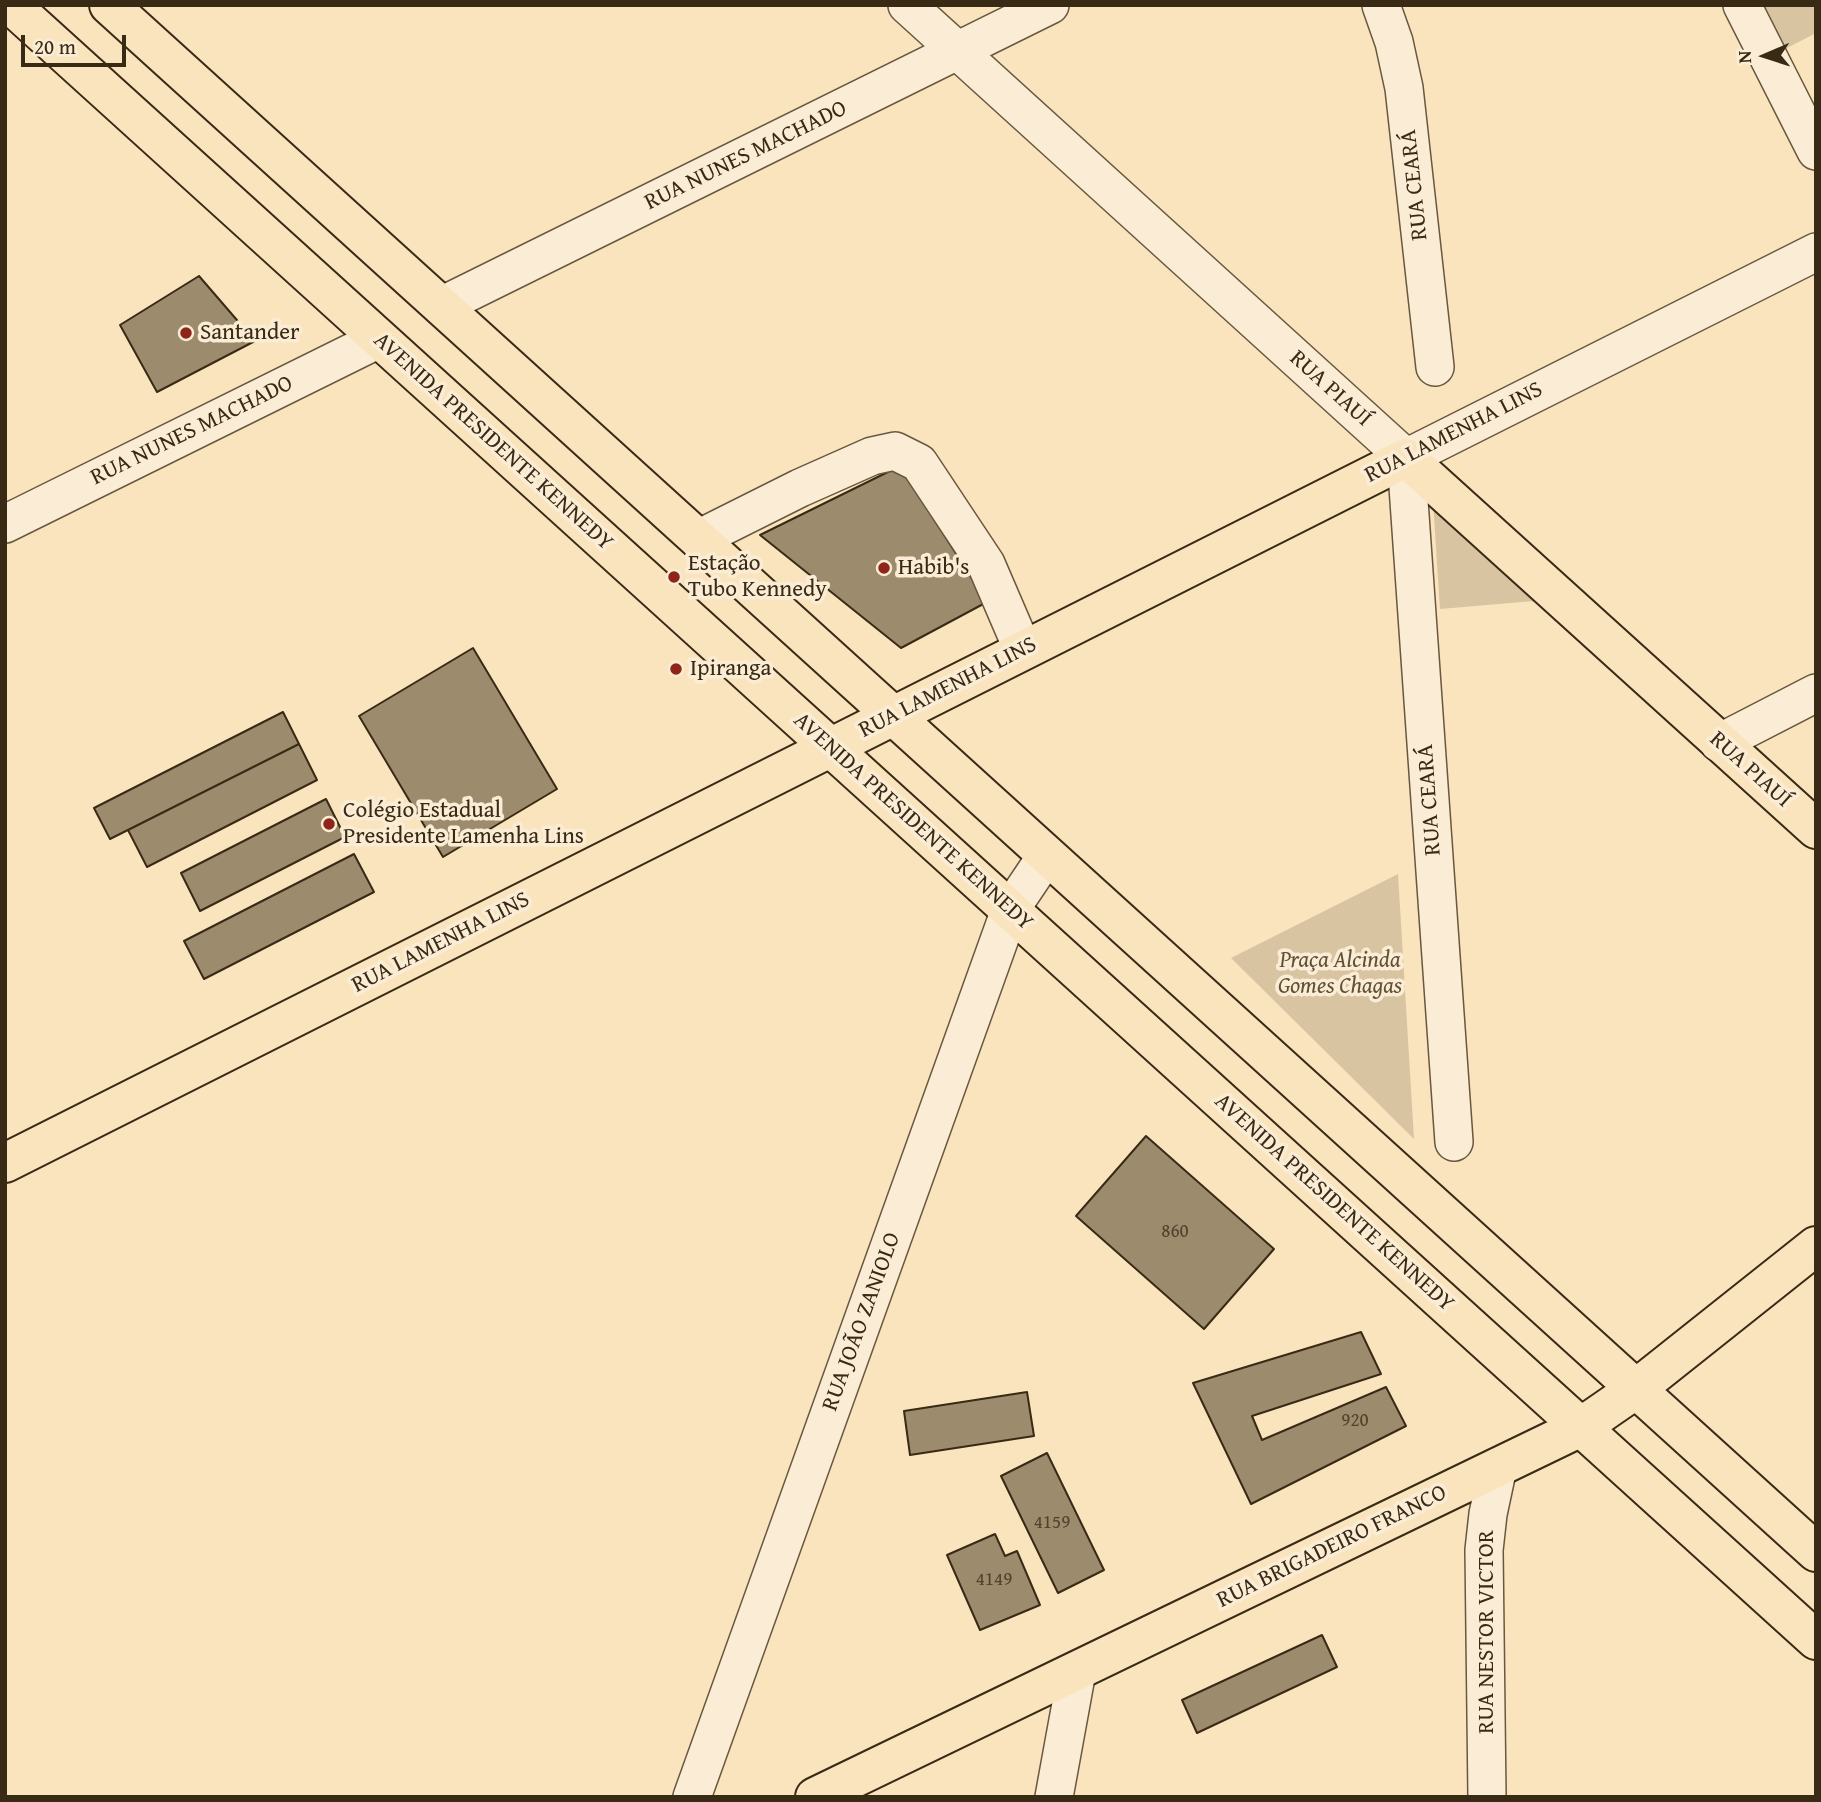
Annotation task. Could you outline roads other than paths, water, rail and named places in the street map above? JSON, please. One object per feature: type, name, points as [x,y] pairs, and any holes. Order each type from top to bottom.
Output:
[{"type":"main road","name":"AVENIDA PRESIDENTE KENNEDY","points":[[11,5],[1816,1640]]},
{"type":"main road","points":[[109,5],[1816,1552]]},
{"type":"main road","name":"RUA LAMENHA LINS","points":[[5,1163],[1406,457]]},
{"type":"main road","name":"RUA PIAUÍ","points":[[1406,457],[1816,829]]},
{"type":"main road","name":"RUA BRIGADEIRO FRANCO","points":[[816,1797],[1581,1427],[1636,1389],[1816,1246]]},
{"type":"street","name":"RUA PIAUÍ","points":[[906,5],[1406,457]]},
{"type":"street","name":"RUA NUNES MACHADO","points":[[442,306],[1050,5]]},
{"type":"street","name":"RUA CEARÁ","points":[[1381,5],[1394,42],[1404,88],[1435,367]]},
{"type":"street","points":[[1742,5],[1816,151]]},
{"type":"street","name":"RUA LAMENHA LINS","points":[[1406,457],[1816,251]]},
{"type":"street","name":"RUA NUNES MACHADO","points":[[5,524],[379,339]]},
{"type":"street","points":[[698,539],[800,488],[872,456],[895,451],[919,463],[986,564],[1023,650]]},
{"type":"street","name":"RUA CEARÁ","points":[[1406,457],[1454,1142]]},
{"type":"street","points":[[1719,743],[1816,693]]},
{"type":"street","name":"RUA JOÃO ZANIOLO","points":[[692,1797],[1010,909],[1047,855]]},
{"type":"street","name":"RUA NESTOR VICTOR","points":[[1487,1797],[1484,1559],[1488,1514],[1498,1467]]},
{"type":"street","points":[[1054,1797],[1077,1671]]},
{"type":"place","name":"Santander","points":[[186,333]]},
{"type":"place","name":"Habib's","points":[[884,568]]},
{"type":"place","name":"Estação Tubo Kennedy","points":[[674,577]]},
{"type":"place","name":"Ipiranga","points":[[676,669]]},
{"type":"place","name":"Colégio Estadual Presidente Lamenha Lins","points":[[329,824]]},
{"type":"park label","name":"Praça Alcinda Gomes Chagas","points":[[1340,974]]}]
